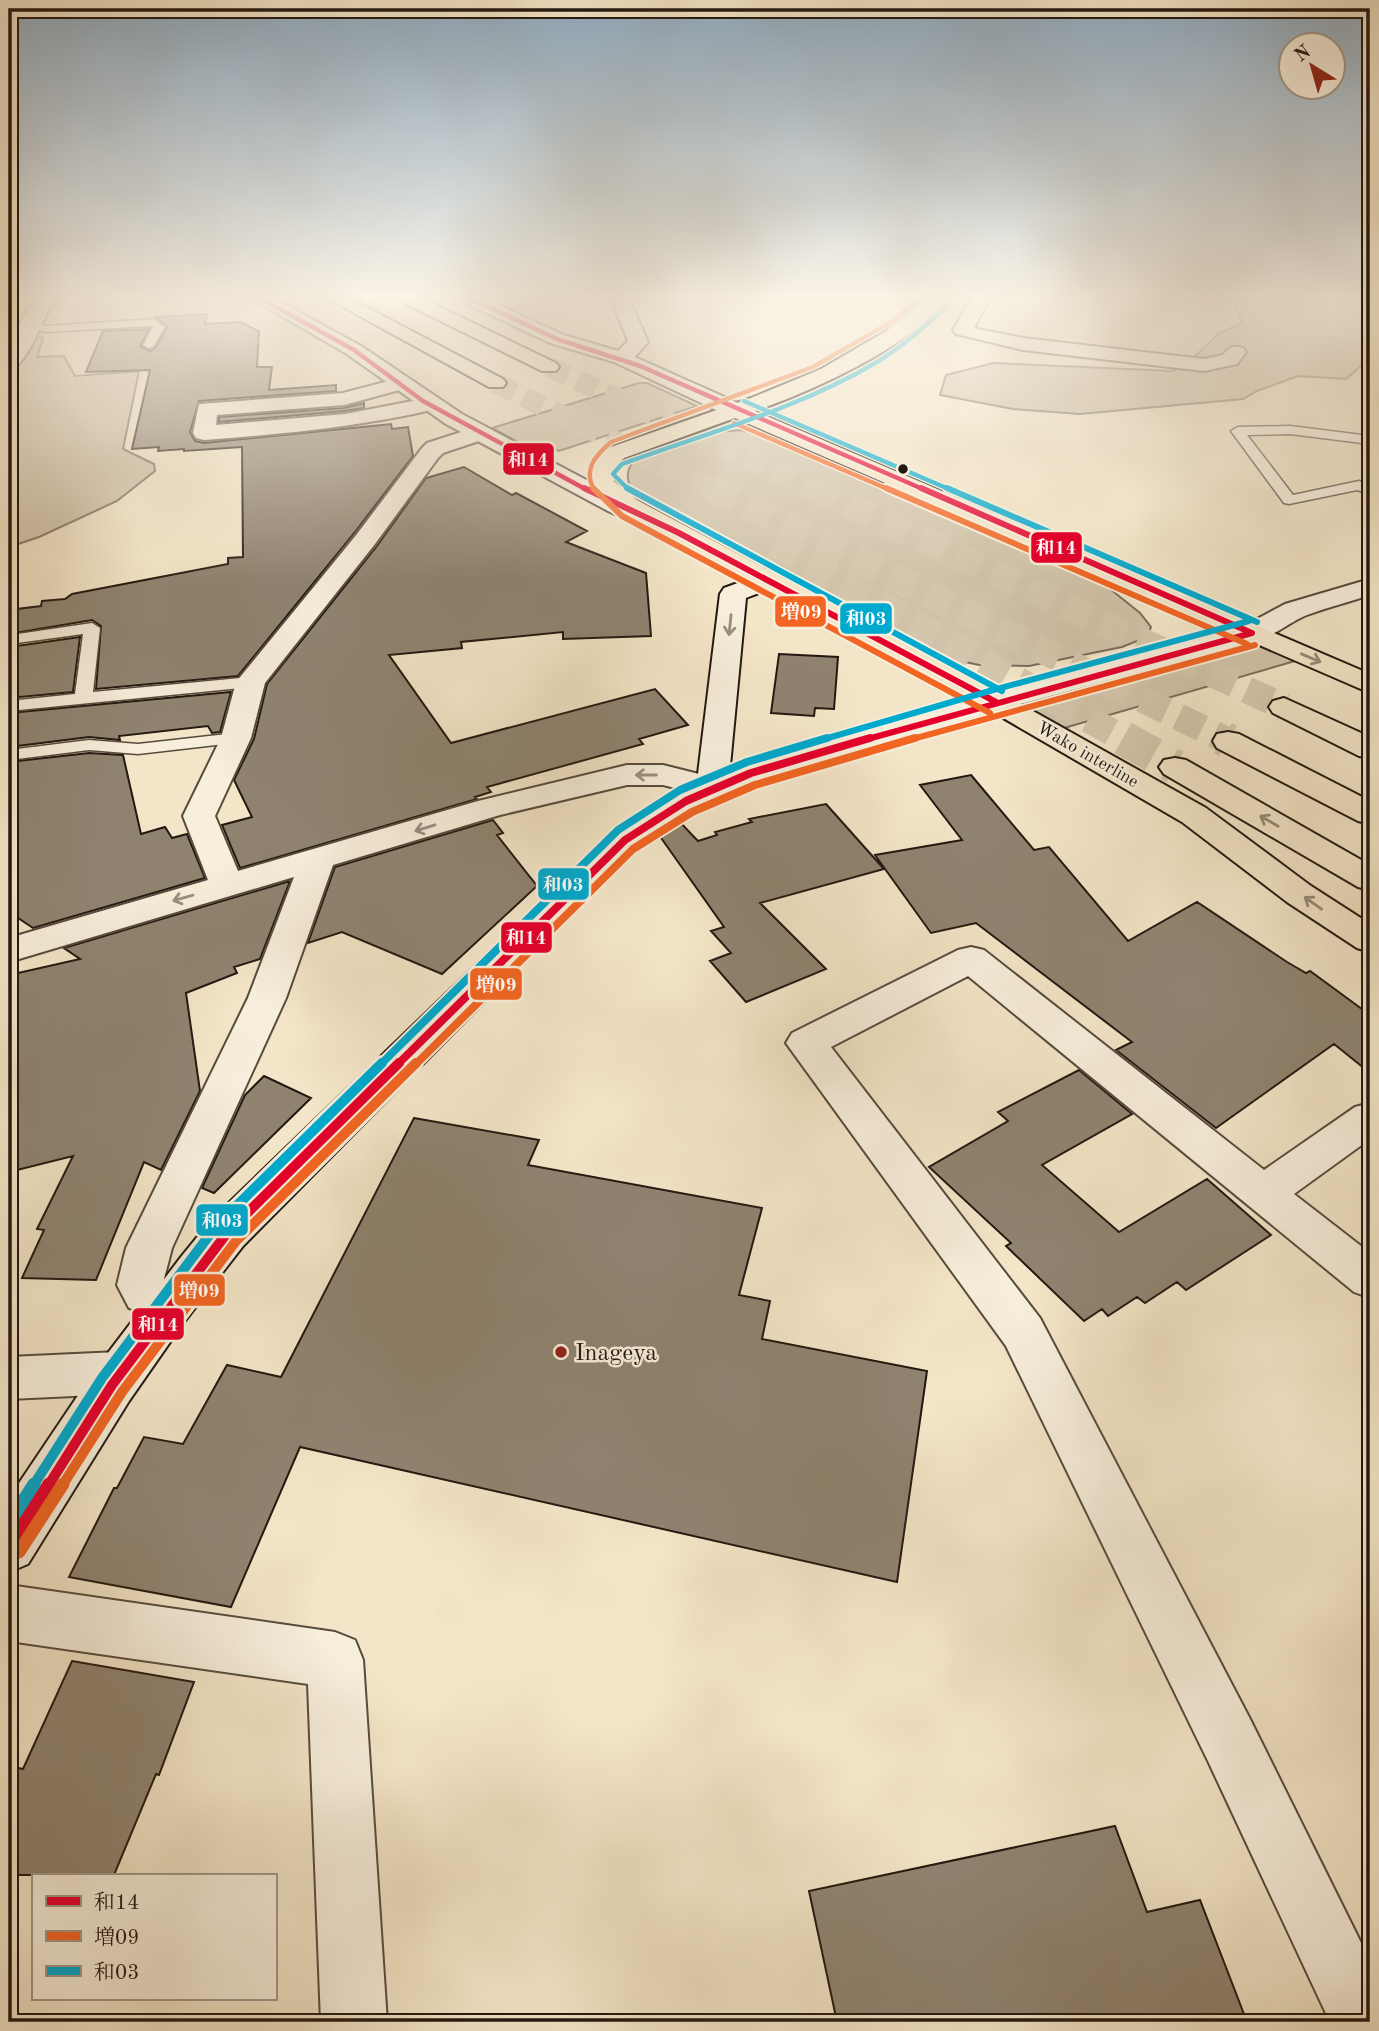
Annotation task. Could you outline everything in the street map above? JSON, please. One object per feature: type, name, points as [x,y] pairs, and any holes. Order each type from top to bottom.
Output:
[{"type":"main road","name":"Wako interline","points":[[790,392],[616,453],[602,466],[599,473],[601,480],[616,497],[679,533],[996,702],[1194,815],[1299,894],[1370,940]]},
{"type":"main road","points":[[739,411],[1370,684]]},
{"type":"main road","points":[[1284,706],[1370,750]]},
{"type":"main road","points":[[1228,741],[1370,814]]},
{"type":"main road","points":[[1175,767],[1370,879]]},
{"type":"street","points":[[371,392],[344,399],[207,410],[204,433],[321,424],[382,416],[428,404]]},
{"type":"street","points":[[411,392],[480,433],[617,506],[679,533]]},
{"type":"street","points":[[696,392],[739,411]]},
{"type":"street","points":[[227,885],[199,816],[236,738],[251,682],[366,539],[430,453],[435,448],[480,433]]},
{"type":"street","points":[[712,787],[733,594],[768,580]]},
{"type":"street","points":[[9,1546],[118,1373],[172,1300],[246,1214],[625,840],[672,806],[712,787],[751,773],[996,702],[1252,633],[1295,610],[1370,587]]},
{"type":"street","points":[[13,944],[318,860],[490,808],[627,775],[663,775],[712,787]]},
{"type":"street","points":[[172,1300],[145,1294],[139,1285],[149,1248],[267,998],[318,860]]},
{"type":"street","points":[[1365,2022],[1229,1740],[1023,1332],[806,1043],[971,959],[1370,1279]]},
{"type":"street","points":[[1263,1193],[1370,1118]]},
{"type":"street","points":[[9,1378],[118,1373]]},
{"type":"street","points":[[9,1613],[335,1660],[354,2022]]},
{"type":"lane","points":[[1370,440],[1290,430],[1238,431],[1289,500],[1359,485],[1370,490]]},
{"type":"lane","points":[[17,639],[92,628],[83,699]]},
{"type":"lane","points":[[9,706],[251,682]]},
{"type":"lane","points":[[9,755],[89,745],[138,749],[236,738]]},
{"type":"shaded area","points":[[9,392],[135,392],[123,449],[154,464],[155,471],[117,501],[39,537],[9,547]]},
{"type":"shaded area","points":[[610,392],[666,392],[697,406],[559,451],[550,446],[535,451],[492,428]]},
{"type":"shaded area","points":[[941,392],[1256,392],[1243,399],[1080,414],[1013,409],[940,395]]},
{"type":"shaded area","points":[[741,430],[782,438],[914,502],[1109,588],[1140,613],[1151,627],[1147,637],[1122,647],[1029,666],[979,665],[952,659],[906,637],[783,568],[646,500],[629,484],[629,469],[636,458],[648,450],[679,438]]},
{"type":"shaded area","points":[[1259,644],[1295,661],[1061,729],[1028,710]]},
{"type":"building","points":[[145,392],[325,392],[199,401],[190,432],[195,441],[204,443],[391,424],[392,429],[408,427],[413,456],[238,676],[96,689],[101,626],[92,620],[9,634],[9,610],[41,606],[42,601],[65,599],[72,594],[228,564],[228,558],[243,557],[242,447],[184,451],[158,451],[159,447],[132,449]]},
{"type":"building","points":[[364,403],[364,408],[345,411],[219,422],[219,417],[344,408]]},
{"type":"building","points":[[464,467],[512,495],[516,493],[587,531],[566,542],[646,573],[651,636],[563,639],[563,632],[461,642],[462,648],[389,655],[451,743],[655,689],[688,725],[639,739],[643,744],[487,787],[491,792],[475,797],[477,799],[240,868],[222,825],[252,817],[234,780],[254,739],[267,684],[377,546],[426,478]]},
{"type":"building","points":[[80,637],[73,692],[9,698],[9,641],[17,646]]},
{"type":"building","points":[[779,654],[838,657],[834,709],[815,708],[814,716],[771,713]]},
{"type":"building","points":[[231,692],[220,732],[212,733],[208,726],[119,736],[120,740],[89,737],[9,747],[9,713]]},
{"type":"building","points":[[89,753],[123,755],[141,834],[165,827],[172,838],[187,834],[205,878],[33,928],[9,912],[9,762]]},
{"type":"building","points":[[971,775],[1034,850],[1049,847],[1128,941],[1197,902],[1287,962],[1306,973],[1310,971],[1370,1015],[1370,1073],[1334,1044],[1216,1128],[1116,1050],[1132,1042],[976,923],[931,933],[875,855],[962,840],[920,785]]},
{"type":"building","points":[[826,804],[884,869],[760,903],[826,969],[746,1002],[710,961],[731,953],[711,931],[724,927],[659,835],[678,820],[698,841],[717,835],[715,832],[752,822],[749,819]]},
{"type":"building","points":[[493,820],[503,833],[497,835],[537,886],[442,974],[342,932],[308,943],[335,867]]},
{"type":"building","points":[[290,881],[260,959],[234,967],[237,973],[186,993],[200,1091],[161,1170],[144,1162],[96,1280],[22,1278],[44,1230],[37,1229],[73,1156],[9,1172],[9,975],[80,959],[64,948]]},
{"type":"building","points":[[1079,1070],[1132,1114],[1042,1165],[1119,1232],[1207,1179],[1271,1235],[1186,1290],[1177,1282],[1145,1303],[1137,1297],[1108,1316],[1102,1309],[1084,1321],[1006,1246],[1011,1243],[929,1167],[1008,1121],[998,1112]]},
{"type":"building","points":[[264,1076],[311,1098],[214,1193],[202,1188],[245,1095]]},
{"type":"building","name":"Inageya","points":[[414,1118],[539,1140],[528,1165],[762,1208],[739,1295],[770,1301],[762,1339],[927,1371],[897,1582],[300,1447],[231,1607],[69,1577],[114,1488],[117,1488],[144,1437],[183,1444],[227,1365],[281,1377]]},
{"type":"building","points":[[72,1661],[194,1682],[159,1775],[156,1774],[114,1874],[9,1875],[9,1766],[23,1769]]},
{"type":"building","points":[[1115,1826],[1147,1912],[1200,1900],[1247,2022],[837,2022],[809,1891]]},
{"type":"tunnel","points":[[514,392],[715,490]]},
{"type":"tunnel","points":[[603,392],[815,490]]},
{"type":"tunnel","points":[[711,488],[1226,740]]},
{"type":"tunnel","points":[[811,488],[1284,707]]},
{"type":"tunnel","points":[[773,545],[1126,740]]},
{"type":"tunnel","points":[[1123,738],[1175,767]]},
{"type":"tunnel","points":[[1223,738],[1228,741]]},
{"type":"transit line","name":"和14","points":[[411,392],[480,433],[617,506],[679,533],[996,702]]},
{"type":"transit line","name":"和14","points":[[699,392],[1252,633]]},
{"type":"transit line","name":"増09","points":[[750,392],[611,442],[591,463],[588,472],[594,490],[622,516],[990,713]]},
{"type":"transit line","name":"和03","points":[[818,392],[751,419],[622,464],[613,474],[616,480],[635,495],[1002,691]]},
{"type":"transit line","name":"和03","points":[[744,401],[1257,622]]},
{"type":"transit line","name":"増09","points":[[734,423],[1247,644]]},
{"type":"transit line","name":"和03","points":[[9,1523],[102,1378],[217,1225],[618,830],[680,790],[747,762],[993,690],[1249,621]]},
{"type":"transit line","name":"和14","points":[[9,1546],[112,1385],[227,1233],[625,840],[686,801],[751,773],[996,702],[1252,633]]},
{"type":"transit line","name":"増09","points":[[19,1552],[122,1392],[236,1241],[633,849],[692,812],[755,785],[999,714],[1255,645]]},
{"type":"place","name":"Inageya","points":[[561,1352]]}]
